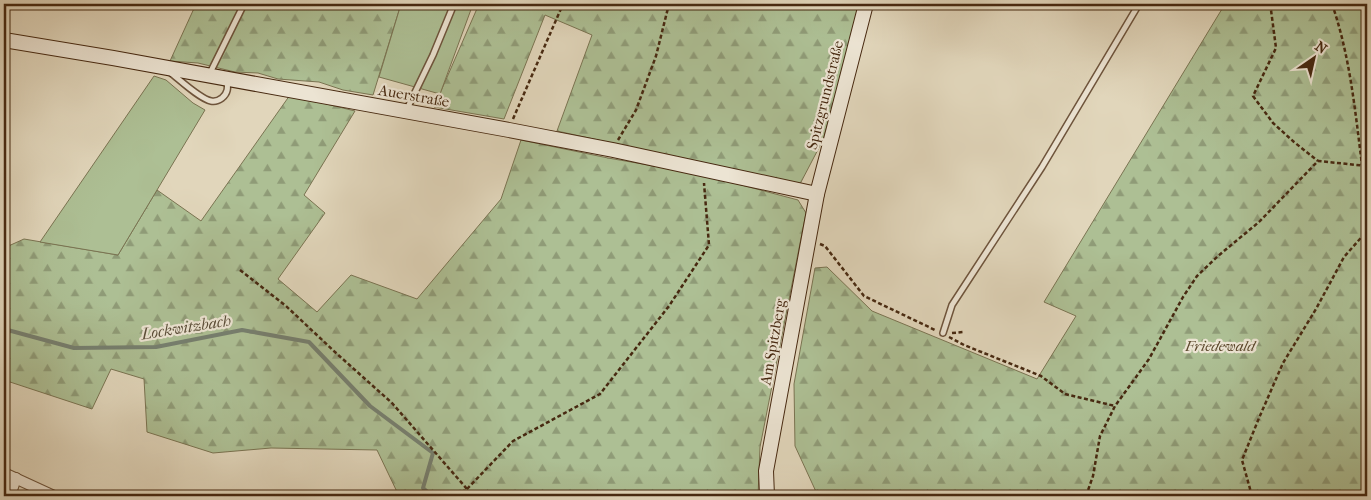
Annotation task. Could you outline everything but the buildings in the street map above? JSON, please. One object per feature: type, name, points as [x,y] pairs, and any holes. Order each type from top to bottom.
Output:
[{"type":"street","name":"Spitzgrundstraße","points":[[817,194],[866,4]]},
{"type":"street","name":"Auerstraße","points":[[4,40],[509,130],[613,150],[817,194]]},
{"type":"street","name":"Am Spitzberg","points":[[767,496],[766,471],[817,194]]},
{"type":"street","points":[[4,474],[54,496]]},
{"type":"street","points":[[10,496],[16,478]]},
{"type":"lane","points":[[208,76],[244,4]]},
{"type":"lane","points":[[406,111],[433,55],[454,4]]},
{"type":"lane","points":[[943,334],[952,305],[1042,167],[1139,4]]},
{"type":"lane","points":[[165,68],[204,98],[213,102],[220,100],[226,93],[228,88],[227,79]]},
{"type":"path","points":[[509,130],[563,4]]},
{"type":"path","points":[[613,150],[636,110],[656,56],[669,4]]},
{"type":"path","points":[[1271,4],[1276,48],[1253,96],[1273,122],[1318,161],[1367,166]]},
{"type":"path","points":[[1332,4],[1341,31],[1351,82],[1362,165]]},
{"type":"path","points":[[1086,496],[1093,476],[1100,436],[1115,406],[1148,359],[1197,276],[1259,222],[1318,161]]},
{"type":"path","points":[[456,496],[466,489],[513,441],[600,394],[669,306],[709,245],[703,169]]},
{"type":"path","points":[[1252,496],[1242,460],[1283,363],[1316,309],[1344,257],[1367,232]]},
{"type":"path","points":[[809,240],[824,246],[864,296],[964,345],[1041,376],[1065,394],[1115,406]]},
{"type":"path","points":[[240,270],[286,306],[392,403],[466,489]]},
{"type":"path","points":[[943,334],[963,332]]},
{"type":"green space","points":[[196,4],[401,4],[373,95],[343,90],[319,82],[278,79],[258,73],[235,72],[198,63],[170,61]]},
{"type":"green space","points":[[401,4],[473,4],[440,94],[379,77]]},
{"type":"green space","points":[[479,4],[861,4],[823,140],[800,184],[557,131],[592,35],[545,15],[504,119],[434,107]]},
{"type":"green space","name":"Friedewald","points":[[1225,4],[1367,4],[1367,496],[818,496],[795,446],[794,384],[815,268],[827,267],[872,311],[1037,379],[1076,316],[1044,302]]},
{"type":"green space","points":[[154,76],[166,80],[193,103],[205,110],[118,255],[40,242]]},
{"type":"green space","points":[[290,95],[355,111],[304,195],[325,213],[278,279],[317,312],[351,275],[417,299],[501,199],[521,140],[700,174],[798,200],[806,213],[760,447],[758,496],[399,496],[377,450],[271,448],[213,453],[147,432],[144,379],[111,369],[92,409],[4,380],[4,248],[24,239],[118,255],[157,190],[201,221]]},
{"type":"waterway","name":"Lockwitzbach","points":[[4,329],[74,348],[156,347],[242,330],[309,342],[370,406],[433,453],[423,488],[432,496]]}]
